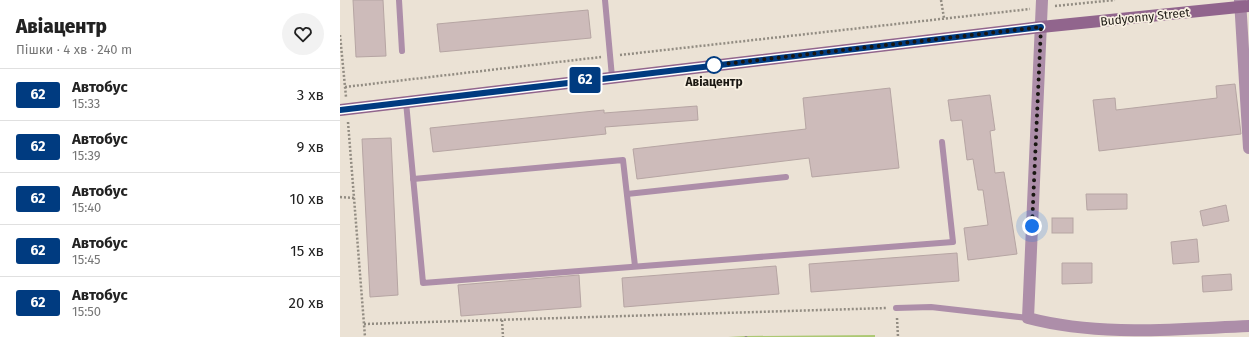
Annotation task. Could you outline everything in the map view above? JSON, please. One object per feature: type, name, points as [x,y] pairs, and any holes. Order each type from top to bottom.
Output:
[{"type":"main road","name":"Budyonny Street","points":[[343,109],[1243,4]]},
{"type":"street","points":[[1042,4],[1028,318],[1058,326],[1111,330],[1249,326]]},
{"type":"street","points":[[1243,4],[1249,148]]},
{"type":"lane","points":[[399,0],[402,51]]},
{"type":"lane","points":[[605,0],[612,77]]},
{"type":"lane","points":[[406,102],[423,283],[953,242],[942,142]]},
{"type":"lane","points":[[413,179],[623,160],[635,266]]},
{"type":"lane","points":[[627,194],[786,177]]},
{"type":"lane","points":[[896,308],[931,307],[1028,318]]},
{"type":"path","points":[[940,0],[944,18]]},
{"type":"path","points":[[345,87],[944,18],[1042,4],[1115,0]]},
{"type":"path","points":[[340,35],[345,87],[343,109],[354,198],[365,337]]},
{"type":"path","points":[[340,198],[354,198]]},
{"type":"path","points":[[364,324],[896,308],[898,337]]},
{"type":"path","points":[[502,320],[503,337]]},
{"type":"green space","points":[[875,335],[875,337],[728,337],[746,336]]},
{"type":"building","points":[[353,0],[383,0],[386,56],[356,57]]},
{"type":"building","points":[[588,10],[591,38],[440,52],[437,24]]},
{"type":"building","points":[[1235,84],[1241,134],[1099,151],[1093,100],[1115,98],[1116,110],[1217,98],[1216,86]]},
{"type":"building","points":[[890,88],[899,168],[812,177],[809,158],[637,179],[633,149],[806,129],[803,98]]},
{"type":"building","points":[[990,95],[995,130],[990,131],[995,173],[1004,172],[1017,254],[968,260],[964,228],[988,225],[983,190],[978,190],[973,159],[967,160],[962,120],[951,121],[948,100]]},
{"type":"building","points":[[697,106],[698,120],[605,127],[606,134],[433,152],[430,128],[604,110],[604,113]]},
{"type":"building","points":[[391,138],[398,295],[370,297],[362,139]]},
{"type":"building","points":[[1086,194],[1127,194],[1127,209],[1087,210]]},
{"type":"building","points":[[1226,205],[1229,221],[1203,226],[1200,211]]},
{"type":"building","points":[[1052,218],[1073,218],[1073,233],[1052,233]]},
{"type":"building","points":[[1197,239],[1199,262],[1173,264],[1171,242]]},
{"type":"building","points":[[957,253],[959,281],[811,292],[809,264]]},
{"type":"building","points":[[1062,263],[1092,263],[1092,283],[1062,284]]},
{"type":"building","points":[[776,266],[779,294],[624,307],[622,278]]},
{"type":"building","points":[[1231,274],[1232,290],[1203,292],[1202,276]]},
{"type":"building","points":[[579,275],[581,307],[461,316],[458,285]]},
{"type":"bus line","name":"62","points":[[340,110],[1041,27]]},
{"type":"place","name":"Авіацентр","points":[[714,65]]},
{"type":"route","points":[[714,65],[707,66],[1041,27],[1032,226]]}]
